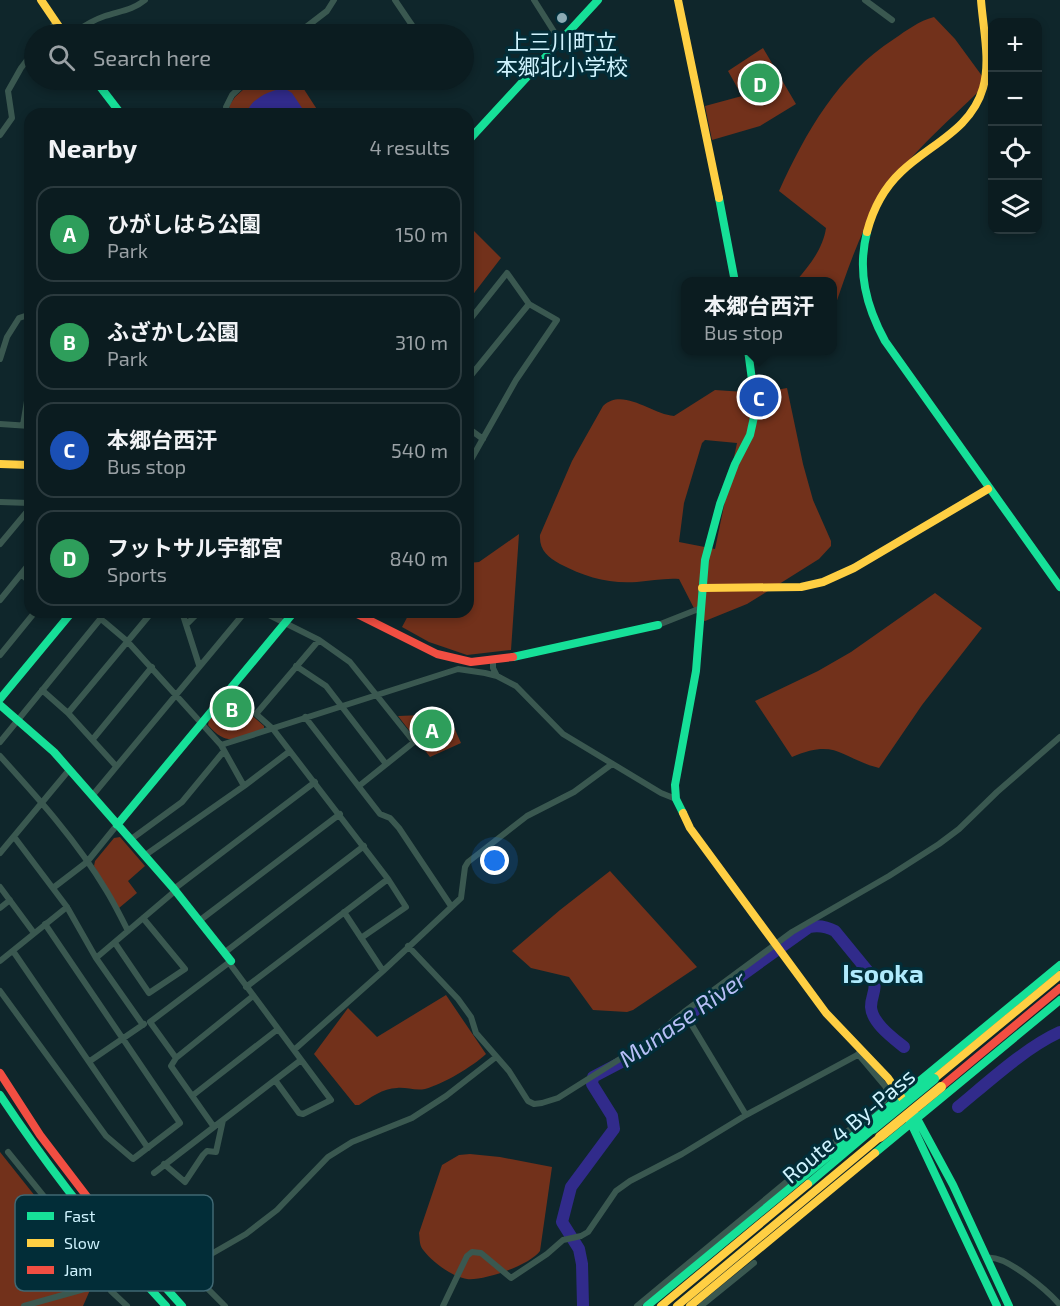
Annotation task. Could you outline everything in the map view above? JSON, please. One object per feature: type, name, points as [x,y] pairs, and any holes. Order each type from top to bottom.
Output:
[{"type":"main road","points":[[41,0],[56,22]]},
{"type":"main road","points":[[474,134],[598,0]]},
{"type":"main road","points":[[678,0],[734,277]]},
{"type":"main road","points":[[981,0],[985,83],[975,105],[954,133],[908,165],[892,181],[878,203],[868,226],[863,250],[865,295],[872,316],[884,338],[988,489],[1060,587]]},
{"type":"main road","points":[[103,90],[116,108]]},
{"type":"main road","points":[[749,355],[755,406],[752,428],[720,504],[705,560],[696,671],[675,785],[676,799],[690,828],[826,1013],[861,1053],[888,1078],[901,1096],[987,1257],[1010,1306]]},
{"type":"main road","points":[[0,464],[24,465]]},
{"type":"main road","points":[[702,588],[801,587],[823,582],[854,568],[988,489]]},
{"type":"main road","points":[[0,699],[67,618]]},
{"type":"main road","points":[[117,825],[289,618]]},
{"type":"main road","points":[[365,618],[437,654],[471,662],[492,660],[658,625]]},
{"type":"main road","points":[[0,705],[46,745],[69,770],[174,890],[228,959]]},
{"type":"main road","points":[[647,1306],[1060,965]]},
{"type":"main road","name":"Route 4 By-Pass","points":[[677,1306],[1060,975]]},
{"type":"main road","name":"Route 4 By-Pass","points":[[937,1083],[1060,988]]},
{"type":"main road","points":[[690,1306],[1060,1000]]},
{"type":"main road","points":[[0,1073],[30,1120],[85,1195]]},
{"type":"main road","points":[[0,1095],[70,1195]]},
{"type":"main road","points":[[914,1120],[997,1306]]},
{"type":"main road","name":"Route 4 By-Pass","points":[[661,1306],[877,1133]]},
{"type":"main road","points":[[153,1291],[166,1306]]},
{"type":"main road","points":[[168,1291],[182,1306]]},
{"type":"street","points":[[88,24],[105,16],[136,8],[145,0]]},
{"type":"street","points":[[310,24],[327,11],[334,0]]},
{"type":"street","points":[[395,0],[411,24]]},
{"type":"street","points":[[534,0],[560,41]]},
{"type":"street","points":[[865,0],[892,20]]},
{"type":"street","points":[[0,135],[12,118],[8,91],[24,64]]},
{"type":"street","points":[[227,108],[232,95],[237,90]]},
{"type":"street","points":[[474,314],[507,273],[529,304],[557,320],[516,380],[474,455]]},
{"type":"street","points":[[474,372],[529,304]]},
{"type":"street","points":[[0,359],[7,337],[19,318],[24,316]]},
{"type":"street","points":[[0,341],[7,337]]},
{"type":"street","points":[[0,424],[24,426]]},
{"type":"street","points":[[474,432],[483,439]]},
{"type":"street","points":[[0,502],[24,503]]},
{"type":"street","points":[[0,544],[24,515]]},
{"type":"street","points":[[0,600],[24,570]]},
{"type":"street","points":[[21,574],[24,577]]},
{"type":"street","points":[[658,625],[701,608]]},
{"type":"street","points":[[0,655],[30,618]]},
{"type":"street","points":[[68,713],[147,618]]},
{"type":"street","points":[[184,618],[200,665]]},
{"type":"street","points":[[187,624],[193,618]]},
{"type":"street","points":[[92,796],[240,618]]},
{"type":"street","points":[[275,618],[319,639],[350,662],[414,742],[359,786]]},
{"type":"street","points":[[0,742],[101,619],[127,641],[201,722],[223,748],[244,786]]},
{"type":"street","points":[[319,639],[256,714],[273,729],[340,814],[406,907],[361,938]]},
{"type":"street","points":[[492,660],[497,676]]},
{"type":"street","points":[[296,666],[326,686],[386,764]]},
{"type":"street","points":[[93,739],[152,667]]},
{"type":"street","points":[[130,840],[182,802],[223,748],[305,717],[458,669],[497,676],[516,686],[563,734],[661,793],[676,799]]},
{"type":"street","points":[[42,690],[68,713],[116,766]]},
{"type":"street","points":[[305,717],[380,814],[390,818],[399,828],[451,906]]},
{"type":"street","points":[[408,946],[458,999],[471,1017],[476,1033],[509,1071],[528,1101],[534,1104],[558,1098],[650,1040],[776,943],[939,844],[959,829],[1060,737]]},
{"type":"street","points":[[144,856],[290,751]]},
{"type":"street","points":[[0,756],[42,804],[87,862],[106,890],[128,931]]},
{"type":"street","points":[[294,1050],[384,971],[461,897],[465,867],[468,862],[519,821],[574,792],[612,764]]},
{"type":"street","points":[[0,853],[15,838],[69,770]]},
{"type":"street","points":[[96,958],[174,890],[315,782]]},
{"type":"street","points":[[199,921],[340,814]]},
{"type":"street","points":[[53,888],[87,862],[117,825]]},
{"type":"street","points":[[15,838],[67,907],[96,958],[143,1025]]},
{"type":"street","points":[[90,1061],[150,1022],[364,846]]},
{"type":"street","points":[[246,987],[388,879]]},
{"type":"street","points":[[0,887],[34,933]]},
{"type":"street","points":[[0,908],[9,900]]},
{"type":"street","points":[[0,961],[67,907]]},
{"type":"street","points":[[344,912],[384,971]]},
{"type":"street","points":[[114,943],[149,993],[178,975],[184,969],[143,918]]},
{"type":"street","points":[[0,991],[106,1136],[133,1159],[180,1123],[45,924]]},
{"type":"street","points":[[13,951],[148,1148]]},
{"type":"street","points":[[228,959],[246,987],[331,1100],[303,1114],[299,1113],[275,1080]]},
{"type":"street","points":[[214,1127],[171,1066],[177,1058],[253,996]]},
{"type":"street","points":[[684,1012],[746,1115]]},
{"type":"street","points":[[150,1022],[177,1058]]},
{"type":"street","points":[[192,1096],[278,1029]]},
{"type":"street","points":[[444,1306],[467,1256],[472,1252],[481,1253],[511,1278],[547,1254],[563,1240],[588,1232],[616,1191],[630,1181],[861,1053],[888,1092],[884,1101],[637,1306]]},
{"type":"street","points":[[213,1253],[246,1234],[277,1210],[328,1157],[352,1142],[412,1118],[446,1096],[496,1057]]},
{"type":"street","points":[[154,1173],[301,1060]]},
{"type":"street","points":[[164,1164],[185,1182],[207,1151],[216,1152],[223,1119]]},
{"type":"street","points":[[8,1152],[43,1195]]},
{"type":"street","points":[[987,1257],[999,1259],[1035,1281],[1060,1305]]},
{"type":"street","points":[[701,1306],[754,1263]]},
{"type":"street","points":[[24,1306],[75,1291]]},
{"type":"street","points":[[111,1291],[127,1306]]},
{"type":"street","points":[[210,1291],[225,1306]]},
{"type":"shaded area","points":[[934,17],[955,39],[985,80],[982,88],[927,142],[889,185],[865,228],[837,301],[837,277],[799,277],[819,250],[826,228],[779,191],[812,126],[840,87],[874,53],[923,21]]},
{"type":"shaded area","points":[[763,48],[796,104],[760,126],[712,140],[705,106],[742,96],[728,71]]},
{"type":"shaded area","points":[[243,90],[304,90],[316,108],[230,108],[235,97]]},
{"type":"shaded area","points":[[287,90],[292,93],[302,108],[250,108],[256,100],[273,91]]},
{"type":"shaded area","points":[[474,231],[501,258],[474,293]]},
{"type":"shaded area","points":[[787,388],[813,500],[831,541],[831,546],[819,559],[747,604],[705,621],[700,620],[679,579],[637,582],[606,581],[569,569],[548,556],[541,545],[540,535],[572,461],[603,406],[619,399],[628,400],[674,416],[715,390],[759,393]],"holes":[[[705,440],[737,443],[715,549],[679,542],[684,503],[702,443]]]},
{"type":"shaded area","points":[[519,534],[511,650],[467,655],[429,642],[402,627],[407,618],[474,618],[474,562],[479,562]]},
{"type":"shaded area","points":[[935,593],[982,628],[922,705],[879,768],[829,749],[819,749],[792,757],[755,701],[818,671],[851,652]]},
{"type":"shaded area","points":[[230,696],[264,726],[264,729],[234,739],[222,737],[215,732],[208,725],[209,720]]},
{"type":"shaded area","points":[[448,714],[461,743],[430,757],[398,716]]},
{"type":"shaded area","points":[[120,837],[145,866],[128,881],[137,893],[119,908],[94,866],[95,861],[114,838]]},
{"type":"shaded area","points":[[610,871],[697,967],[627,1012],[593,1010],[569,977],[531,968],[512,951]]},
{"type":"shaded area","points":[[446,995],[486,1054],[440,1083],[425,1089],[392,1088],[355,1105],[314,1054],[348,1008],[377,1037]]},
{"type":"shaded area","points":[[0,1152],[34,1195],[15,1195],[15,1291],[90,1291],[83,1306],[0,1306]]},
{"type":"shaded area","points":[[470,1154],[552,1167],[540,1251],[517,1267],[475,1279],[461,1278],[432,1260],[421,1247],[419,1233],[442,1165],[459,1155]]},
{"type":"waterway","name":"Munase River","points":[[583,1305],[582,1264],[579,1249],[562,1222],[571,1187],[614,1129],[612,1116],[592,1084],[593,1077],[652,1046],[710,998],[813,926],[822,926],[835,931],[871,975],[875,988],[871,1002],[872,1013],[884,1030],[904,1047]]},
{"type":"waterway","name":"Munase River","points":[[958,1107],[1020,1056],[1060,1032]]},
{"type":"traffic: fast","points":[[474,134],[598,0]]},
{"type":"traffic: fast","points":[[103,90],[116,108]]},
{"type":"traffic: fast","points":[[719,198],[734,277]]},
{"type":"traffic: fast","points":[[867,232],[863,261],[865,288],[873,315],[885,341],[1060,587]]},
{"type":"traffic: fast","points":[[683,813],[676,799],[675,785],[696,671],[705,560],[720,504],[735,464],[750,435],[754,417],[754,395],[749,355]]},
{"type":"traffic: fast","points":[[0,699],[67,618]]},
{"type":"traffic: fast","points":[[117,825],[289,618]]},
{"type":"traffic: fast","points":[[513,657],[658,625]]},
{"type":"traffic: fast","points":[[0,705],[54,752],[174,889],[231,961]]},
{"type":"traffic: fast","points":[[647,1306],[1060,965]]},
{"type":"traffic: fast","points":[[875,1153],[1060,1000]]},
{"type":"traffic: fast","points":[[873,1129],[934,1079]]},
{"type":"traffic: fast","points":[[0,1095],[71,1195]]},
{"type":"traffic: fast","points":[[914,1113],[953,1185],[1009,1306]]},
{"type":"traffic: fast","points":[[909,1119],[997,1306]]},
{"type":"traffic: fast","points":[[808,1184],[873,1129]]},
{"type":"traffic: fast","points":[[152,1291],[166,1306]]},
{"type":"traffic: fast","points":[[169,1291],[182,1306]]},
{"type":"traffic: slow","points":[[41,0],[57,24]]},
{"type":"traffic: slow","points":[[678,0],[719,198]]},
{"type":"traffic: slow","points":[[867,232],[872,215],[889,185],[912,162],[959,126],[977,103],[983,88],[986,67],[981,0]]},
{"type":"traffic: slow","points":[[0,464],[24,465]]},
{"type":"traffic: slow","points":[[702,588],[801,587],[823,582],[854,568],[988,489]]},
{"type":"traffic: slow","points":[[683,813],[690,828],[826,1013],[888,1078],[904,1101]]},
{"type":"traffic: slow","points":[[934,1079],[1060,975]]},
{"type":"traffic: slow","points":[[880,1137],[941,1087]]},
{"type":"traffic: slow","points":[[677,1306],[880,1137]]},
{"type":"traffic: slow","points":[[690,1306],[875,1153]]},
{"type":"traffic: slow","points":[[661,1306],[808,1184]]},
{"type":"traffic: jam","points":[[365,618],[437,654],[471,662],[513,657]]},
{"type":"traffic: jam","points":[[941,1087],[1060,988]]},
{"type":"traffic: jam","points":[[0,1073],[40,1135],[86,1195]]},
{"type":"place","name":"上三川町立 本郷北小学校","points":[[562,18]]},
{"type":"place","name":"フットサル宇都宮","points":[[760,83]]},
{"type":"place","name":"本郷台西汗","points":[[759,397]]},
{"type":"place","name":"ふざかし公園","points":[[232,708]]},
{"type":"place","name":"ひがしはら公園","points":[[432,729]]},
{"type":"district","name":"Isooka","points":[[883,972]]}]
